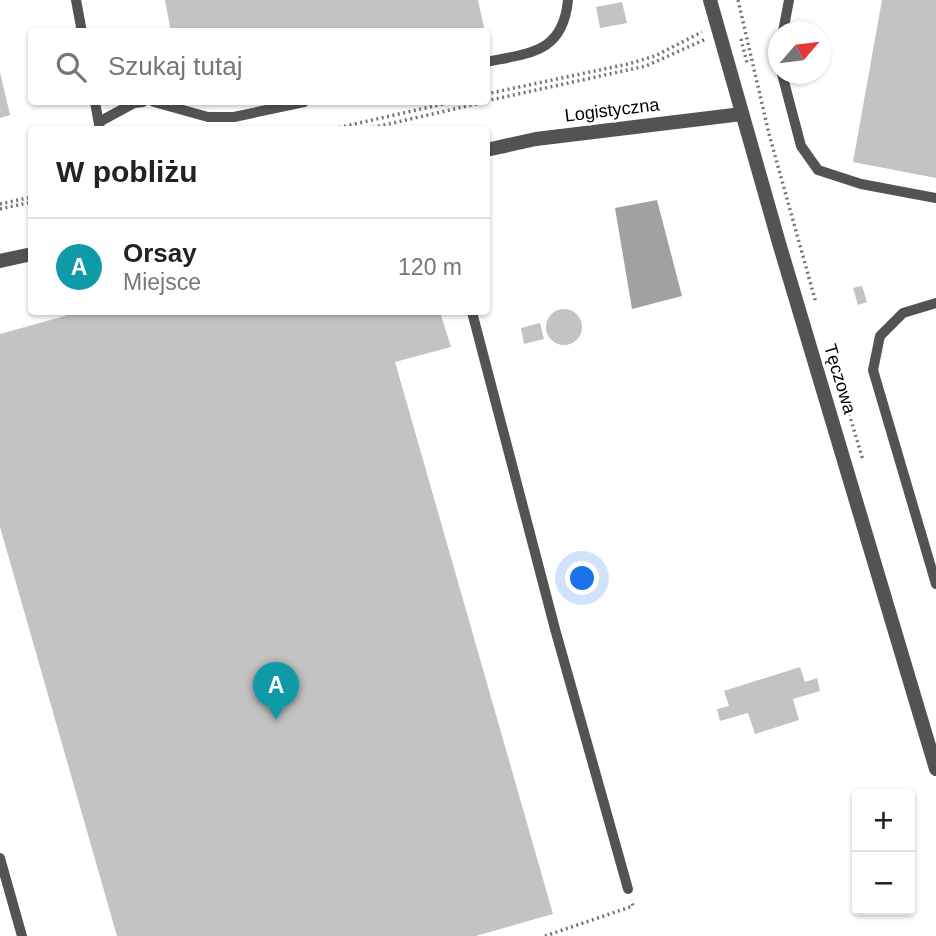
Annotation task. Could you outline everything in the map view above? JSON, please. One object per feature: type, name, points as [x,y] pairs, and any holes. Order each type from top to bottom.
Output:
[{"type":"street","name":"Tęczowa","points":[[710,0],[936,769]]},
{"type":"street","name":"Logistyczna","points":[[490,149],[536,139],[742,114]]},
{"type":"street","points":[[0,261],[28,255]]},
{"type":"lane","points":[[76,0],[81,28]]},
{"type":"lane","points":[[490,61],[537,51],[550,43],[561,31],[568,0]]},
{"type":"lane","points":[[785,21],[789,0]]},
{"type":"lane","points":[[785,84],[801,146],[818,170],[861,184],[936,198]]},
{"type":"lane","points":[[96,105],[100,126],[132,105]]},
{"type":"lane","points":[[165,105],[208,117],[234,117],[290,105]]},
{"type":"lane","points":[[936,303],[903,313],[880,336],[873,370],[936,584]]},
{"type":"lane","points":[[473,315],[555,629],[628,889]]},
{"type":"lane","points":[[0,858],[22,936]]},
{"type":"path","points":[[738,0],[769,134],[819,314]]},
{"type":"path","points":[[738,30],[745,27]]},
{"type":"path","points":[[490,93],[628,64],[655,56],[708,29]]},
{"type":"path","points":[[490,100],[646,66],[709,37]]},
{"type":"path","points":[[346,126],[439,105]]},
{"type":"path","points":[[379,126],[469,105]]},
{"type":"path","points":[[0,204],[28,198]]},
{"type":"path","points":[[0,209],[28,203]]},
{"type":"path","points":[[834,365],[864,466]]},
{"type":"path","points":[[545,936],[633,906],[628,889]]},
{"type":"shaded area","points":[[657,200],[682,296],[632,309],[615,208]]},
{"type":"building","points":[[165,0],[478,0],[484,28],[170,28]]},
{"type":"building","points":[[882,0],[936,0],[936,178],[853,162]]},
{"type":"building","points":[[622,2],[627,23],[600,28],[596,7]]},
{"type":"building","points":[[0,72],[10,115],[0,118]]},
{"type":"building","points":[[862,286],[867,302],[858,305],[853,288]]},
{"type":"building","points":[[564,309],[577,314],[582,327],[577,340],[564,345],[551,340],[546,327],[551,314]]},
{"type":"building","points":[[68,315],[441,315],[451,347],[395,362],[553,914],[476,936],[117,936],[0,527],[0,334]]},
{"type":"building","points":[[540,323],[544,339],[524,344],[521,328]]},
{"type":"building","points":[[800,667],[805,682],[817,678],[820,691],[793,699],[799,720],[755,734],[748,713],[720,721],[717,709],[729,706],[724,691]]},
{"type":"place","name":"Orsay","points":[[276,720]]}]
